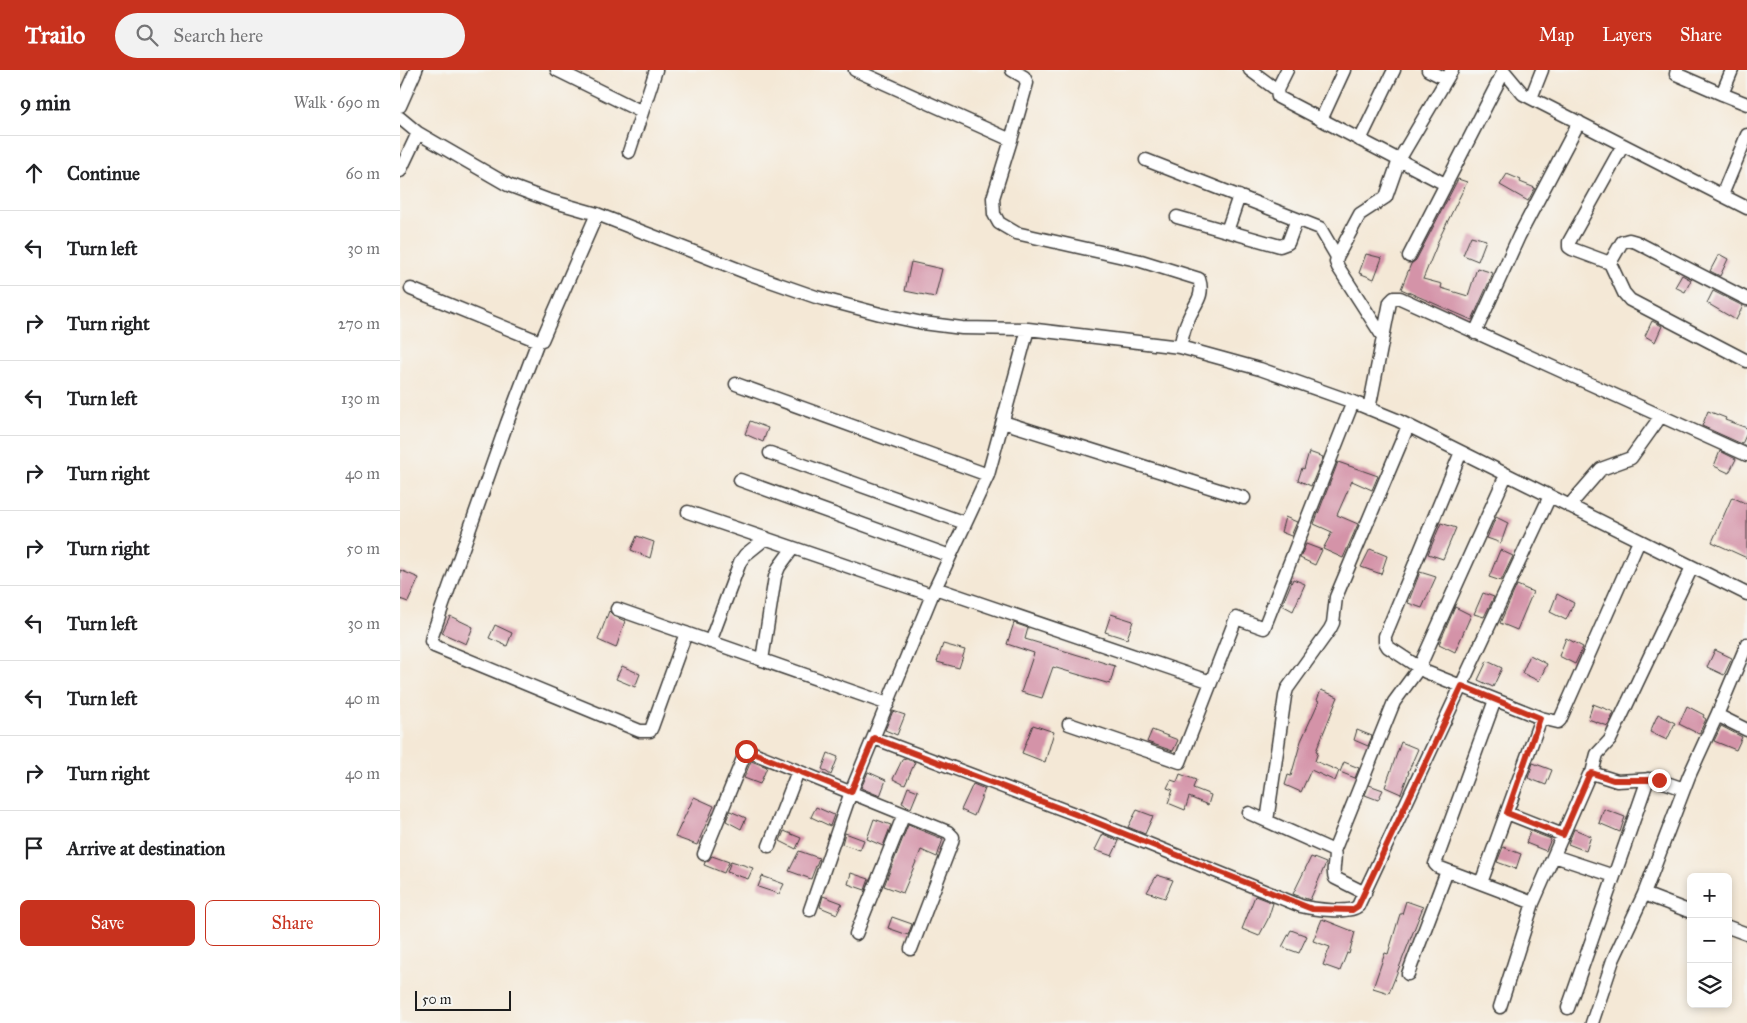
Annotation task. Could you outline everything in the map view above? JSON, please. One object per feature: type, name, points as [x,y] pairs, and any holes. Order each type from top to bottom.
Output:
[{"type":"street","points":[[400,106],[416,70]]},
{"type":"street","points":[[557,70],[642,112]]},
{"type":"street","points":[[629,152],[656,70]]},
{"type":"street","points":[[854,70],[1011,140]]},
{"type":"street","points":[[1012,70],[1024,77],[1027,83],[993,198],[994,214],[999,223],[1016,233],[1141,261],[1199,279],[1202,287],[1200,297],[1187,321],[1180,347]]},
{"type":"street","points":[[1250,70],[1277,90]]},
{"type":"street","points":[[1287,70],[1277,90],[1278,97],[1446,184]]},
{"type":"street","points":[[1321,120],[1344,70]]},
{"type":"street","points":[[1360,140],[1394,70]]},
{"type":"street","points":[[1383,337],[1336,262],[1360,214],[1386,197],[1399,160],[1449,75],[1428,70]]},
{"type":"street","points":[[1408,256],[1503,70],[1518,90],[1530,98],[1747,208]]},
{"type":"street","points":[[1530,98],[1542,70]]},
{"type":"street","points":[[1678,70],[1676,74],[1747,104]]},
{"type":"street","points":[[1722,94],[1732,70]]},
{"type":"street","points":[[400,118],[418,133],[508,185],[548,200],[597,214],[750,274],[816,297],[923,324],[962,328],[1028,330],[1180,347],[1260,369],[1353,402],[1408,426],[1747,594]]},
{"type":"street","points":[[1475,333],[1519,236],[1579,122]]},
{"type":"street","points":[[400,171],[418,133]]},
{"type":"street","points":[[1722,195],[1747,135]]},
{"type":"street","points":[[1623,145],[1569,242],[1569,247],[1572,250],[1610,263],[1624,293],[1630,300],[1747,361]]},
{"type":"street","points":[[1146,160],[1320,228],[1337,257]]},
{"type":"street","points":[[1227,231],[1239,196]]},
{"type":"street","points":[[411,289],[538,341],[542,340],[545,338],[597,214]]},
{"type":"street","points":[[1177,217],[1280,246],[1285,246],[1288,243],[1297,219]]},
{"type":"street","points":[[1610,263],[1622,242],[1629,240],[1747,299]]},
{"type":"street","points":[[1369,409],[1390,302],[1394,298],[1400,298],[1747,455]]},
{"type":"street","points":[[810,910],[851,792],[934,592],[988,475],[1028,330]]},
{"type":"street","points":[[538,341],[506,422],[431,641],[434,646],[646,732],[650,731],[652,727],[686,633]]},
{"type":"street","points":[[736,384],[988,475]]},
{"type":"street","points":[[1069,724],[1180,762],[1236,618],[1264,628],[1353,402]]},
{"type":"street","points":[[1569,506],[1601,469],[1631,458],[1661,416]]},
{"type":"street","points":[[1003,422],[1244,498]]},
{"type":"street","points":[[1267,821],[1287,689],[1333,623],[1336,597],[1408,426]]},
{"type":"street","points":[[1461,452],[1385,636],[1385,642],[1388,647],[1419,668],[1540,718],[1558,722],[1639,541]]},
{"type":"street","points":[[770,453],[965,522]]},
{"type":"street","points":[[1365,892],[1335,878],[1333,870],[1336,855],[1334,851],[1394,702],[1419,668],[1506,475]]},
{"type":"street","points":[[740,480],[950,556]]},
{"type":"street","points":[[874,738],[1080,816],[1301,906],[1312,909],[1352,910],[1358,906],[1365,892],[1550,496]]},
{"type":"street","points":[[688,512],[793,548],[1211,682]]},
{"type":"street","points":[[710,642],[740,562],[766,538]]},
{"type":"street","points":[[762,660],[775,577],[779,567],[793,548]]},
{"type":"street","points":[[1500,1007],[1533,903],[1589,775],[1592,773],[1597,754],[1610,740],[1692,567]]},
{"type":"street","points":[[617,609],[888,704]]},
{"type":"street","points":[[1592,1023],[1613,960],[1644,894],[1684,789],[1747,644]]},
{"type":"street","points":[[1495,700],[1435,864],[1447,871],[1533,903]]},
{"type":"street","points":[[1717,716],[1747,730]]},
{"type":"street","points":[[1482,883],[1540,718]]},
{"type":"street","points":[[704,854],[746,751],[948,832],[952,836],[952,842],[912,949]]},
{"type":"street","points":[[769,846],[798,771]]},
{"type":"street","points":[[1592,773],[1613,780],[1659,780],[1684,789]]},
{"type":"street","points":[[1568,1008],[1648,779]]},
{"type":"street","points":[[1249,813],[1334,851]]},
{"type":"street","points":[[1507,813],[1563,835]]},
{"type":"street","points":[[856,934],[904,814]]},
{"type":"street","points":[[1554,856],[1614,876]]},
{"type":"street","points":[[1408,974],[1447,871]]},
{"type":"street","points":[[1644,894],[1687,910]]},
{"type":"street","points":[[1732,928],[1747,934]]},
{"type":"building","points":[[1507,174],[1535,188],[1528,201],[1500,185]]},
{"type":"building","points":[[1458,179],[1467,182],[1436,245],[1423,279],[1442,284],[1441,288],[1468,296],[1477,268],[1493,273],[1472,320],[1401,289],[1411,264],[1416,260]]},
{"type":"building","points":[[1471,236],[1486,240],[1478,261],[1463,255]]},
{"type":"building","points":[[1366,254],[1382,258],[1374,279],[1359,273]]},
{"type":"building","points":[[1719,254],[1728,259],[1720,276],[1710,271]]},
{"type":"building","points":[[911,262],[942,269],[935,297],[905,291]]},
{"type":"building","points":[[1682,275],[1691,280],[1685,292],[1675,287]]},
{"type":"building","points":[[1713,291],[1743,306],[1736,320],[1707,303]]},
{"type":"building","points":[[1652,321],[1662,326],[1655,342],[1645,336]]},
{"type":"building","points":[[1708,411],[1747,428],[1742,444],[1702,426]]},
{"type":"building","points":[[750,421],[768,428],[763,442],[745,434]]},
{"type":"building","points":[[1720,451],[1736,459],[1729,473],[1714,466]]},
{"type":"building","points":[[1309,452],[1323,457],[1311,486],[1298,480],[1302,468],[1304,469]]},
{"type":"building","points":[[1338,462],[1378,476],[1372,490],[1352,481],[1337,515],[1358,524],[1343,558],[1323,549],[1332,532],[1314,524]]},
{"type":"building","points":[[1732,497],[1747,504],[1747,558],[1712,542]]},
{"type":"building","points":[[1285,517],[1297,522],[1291,536],[1281,532]]},
{"type":"building","points":[[1496,517],[1508,523],[1501,543],[1487,538]]},
{"type":"building","points":[[1441,523],[1456,528],[1443,559],[1428,554]]},
{"type":"building","points":[[637,536],[654,542],[650,558],[631,550]]},
{"type":"building","points":[[1306,544],[1322,550],[1315,565],[1300,558]]},
{"type":"building","points":[[1370,549],[1387,556],[1381,574],[1361,567]]},
{"type":"building","points":[[1500,550],[1513,556],[1501,581],[1489,577]]},
{"type":"building","points":[[400,570],[419,578],[408,602],[400,599]]},
{"type":"building","points":[[1420,572],[1436,577],[1422,608],[1408,603]]},
{"type":"building","points":[[1293,579],[1305,584],[1293,611],[1282,605]]},
{"type":"building","points":[[1517,585],[1533,592],[1517,630],[1500,623]]},
{"type":"building","points":[[1483,593],[1494,597],[1484,617],[1474,614]]},
{"type":"building","points":[[1557,594],[1574,603],[1566,620],[1550,612]]},
{"type":"building","points":[[1455,607],[1471,615],[1455,652],[1439,644]]},
{"type":"building","points":[[609,611],[614,616],[625,621],[616,648],[598,640]]},
{"type":"building","points":[[1111,614],[1133,621],[1127,639],[1105,632]]},
{"type":"building","points":[[450,616],[473,627],[466,644],[442,633]]},
{"type":"building","points":[[1014,623],[1028,628],[1025,639],[1115,666],[1110,684],[1053,667],[1042,698],[1021,692],[1034,653],[1007,644]]},
{"type":"building","points":[[495,625],[512,633],[507,646],[489,638]]},
{"type":"building","points":[[1566,638],[1583,647],[1575,664],[1559,656]]},
{"type":"building","points":[[943,644],[965,650],[959,668],[937,662]]},
{"type":"building","points":[[1715,650],[1732,658],[1724,675],[1707,667]]},
{"type":"building","points":[[1530,655],[1547,664],[1539,681],[1522,673]]},
{"type":"building","points":[[1487,661],[1502,668],[1493,687],[1478,680]]},
{"type":"building","points":[[622,666],[640,674],[635,687],[616,679]]},
{"type":"building","points":[[1321,690],[1338,697],[1316,751],[1318,752],[1315,761],[1339,771],[1335,781],[1311,770],[1301,792],[1285,785],[1288,775],[1291,776],[1301,741],[1319,701],[1317,700]]},
{"type":"building","points":[[1593,704],[1614,712],[1608,726],[1588,719]]},
{"type":"building","points":[[1687,706],[1704,715],[1703,717],[1706,719],[1699,734],[1679,724]]},
{"type":"building","points":[[893,711],[905,715],[897,735],[885,730]]},
{"type":"building","points":[[1658,714],[1675,723],[1667,740],[1650,732]]},
{"type":"building","points":[[1033,725],[1054,732],[1045,762],[1022,753]]},
{"type":"building","points":[[1721,726],[1742,737],[1736,750],[1714,741]]},
{"type":"building","points":[[1152,730],[1178,740],[1173,751],[1147,742]]},
{"type":"building","points":[[1357,730],[1372,736],[1368,746],[1354,740]]},
{"type":"building","points":[[1401,742],[1418,749],[1401,794],[1385,787]]},
{"type":"building","points":[[828,753],[838,757],[831,775],[822,769]]},
{"type":"building","points":[[903,758],[915,762],[905,785],[893,779]]},
{"type":"building","points":[[751,761],[767,767],[760,784],[744,778]]},
{"type":"building","points":[[1344,762],[1359,768],[1355,778],[1340,772]]},
{"type":"building","points":[[1533,763],[1552,770],[1546,785],[1528,778]]},
{"type":"building","points":[[868,772],[886,780],[880,796],[861,788]]},
{"type":"building","points":[[1180,774],[1196,780],[1193,788],[1211,795],[1208,805],[1189,797],[1185,810],[1168,803],[1173,790],[1167,788],[1171,780],[1177,782]]},
{"type":"building","points":[[973,784],[985,789],[974,816],[961,810]]},
{"type":"building","points":[[1369,785],[1383,790],[1378,800],[1365,795]]},
{"type":"building","points":[[908,787],[918,791],[911,808],[902,803]]},
{"type":"building","points":[[694,797],[714,806],[697,845],[675,837]]},
{"type":"building","points":[[816,807],[834,815],[830,826],[811,817]]},
{"type":"building","points":[[1604,809],[1625,817],[1620,832],[1599,823]]},
{"type":"building","points":[[1137,810],[1153,816],[1145,834],[1128,827]]},
{"type":"building","points":[[730,811],[746,818],[741,829],[726,821]]},
{"type":"building","points":[[874,819],[891,825],[883,846],[867,839]]},
{"type":"building","points":[[908,825],[943,839],[937,857],[921,850],[903,893],[884,886]]},
{"type":"building","points":[[1574,829],[1591,836],[1586,851],[1568,844]]},
{"type":"building","points":[[784,831],[801,838],[796,849],[780,841]]},
{"type":"building","points":[[1530,831],[1551,839],[1546,851],[1526,843]]},
{"type":"building","points":[[845,833],[864,840],[860,850],[842,844]]},
{"type":"building","points":[[1103,834],[1119,841],[1112,856],[1095,850]]},
{"type":"building","points":[[1503,847],[1521,854],[1516,869],[1497,862]]},
{"type":"building","points":[[799,851],[819,858],[811,879],[789,871]]},
{"type":"building","points":[[712,856],[729,862],[724,873],[704,865]]},
{"type":"building","points":[[1311,857],[1326,863],[1310,900],[1293,894]]},
{"type":"building","points":[[731,861],[753,868],[748,879],[727,872]]},
{"type":"building","points":[[851,873],[869,879],[865,890],[848,884]]},
{"type":"building","points":[[1157,875],[1173,880],[1165,898],[1147,892]]},
{"type":"building","points":[[762,876],[784,884],[779,894],[758,887]]},
{"type":"building","points":[[823,896],[842,903],[837,914],[820,907]]},
{"type":"building","points":[[1255,896],[1273,903],[1268,919],[1259,936],[1242,929]]},
{"type":"building","points":[[1406,901],[1423,907],[1389,993],[1373,988],[1385,953],[1388,954],[1400,914],[1402,914]]},
{"type":"building","points":[[892,917],[912,924],[908,935],[888,928]]},
{"type":"building","points":[[1322,919],[1355,932],[1349,954],[1347,953],[1340,971],[1323,965],[1330,947],[1313,941]]},
{"type":"building","points":[[1291,930],[1307,936],[1299,953],[1282,947]]},
{"type":"route","points":[[746,751],[851,792],[874,738],[1080,816],[1312,909],[1356,909],[1462,686],[1540,718],[1507,813],[1563,835],[1589,775],[1592,773],[1622,781],[1659,780]]}]
